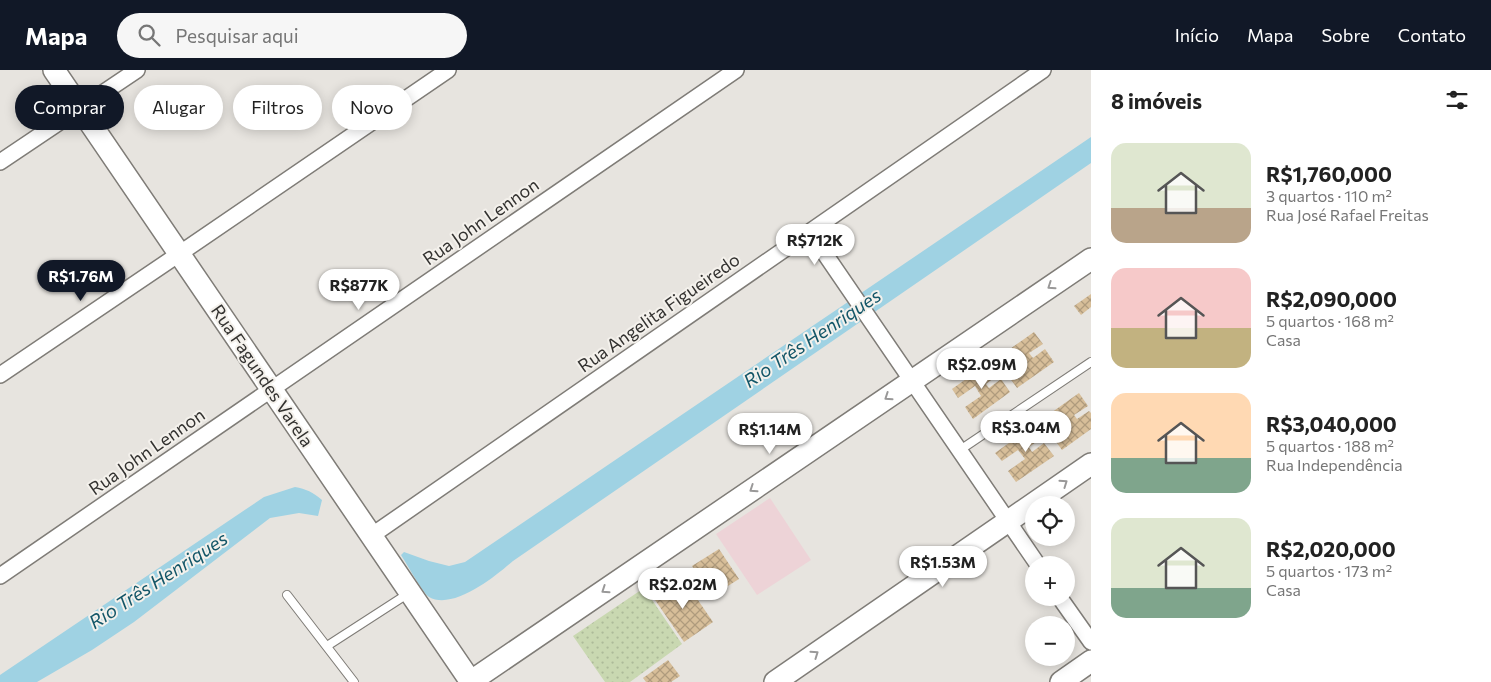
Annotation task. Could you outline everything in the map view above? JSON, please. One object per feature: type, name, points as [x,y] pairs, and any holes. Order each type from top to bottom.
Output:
[{"type":"main road","name":"Rua Fagundes Varela","points":[[54,70],[64,85]]},
{"type":"main road","name":"Rua Fagundes Varela","points":[[95,130],[470,682]]},
{"type":"main road","points":[[470,682],[1091,259]]},
{"type":"main road","points":[[775,682],[1091,464]]},
{"type":"main road","points":[[1061,682],[1091,661]]},
{"type":"street","points":[[114,85],[137,70]]},
{"type":"street","points":[[0,375],[448,70]]},
{"type":"street","name":"Rua John Lennon","points":[[0,576],[736,70]]},
{"type":"street","name":"Rua Angelita Figueiredo","points":[[371,536],[1043,70]]},
{"type":"street","points":[[0,162],[47,130]]},
{"type":"street","points":[[810,232],[1032,556]]},
{"type":"street","points":[[1066,606],[1091,642]]},
{"type":"lane","points":[[960,450],[1091,362]]},
{"type":"lane","points":[[327,646],[410,592]]},
{"type":"lane","points":[[288,595],[354,682]]},
{"type":"shaded area","points":[[770,498],[811,560],[757,595],[716,534]]},
{"type":"green space","points":[[644,588],[682,644],[630,682],[605,682],[573,636]]},
{"type":"water","name":"Rio Três Henriques","points":[[1091,137],[1091,163],[513,561],[485,583],[462,596],[439,600],[429,597],[419,584],[401,555],[404,552],[449,566],[465,562]]},
{"type":"water","name":"Rio Três Henriques","points":[[295,487],[309,491],[322,500],[318,516],[299,513],[270,518],[134,622],[92,650],[37,682],[0,682],[0,675],[264,497]]},
{"type":"building","points":[[1091,294],[1091,307],[1081,315],[1074,306]]},
{"type":"building","points":[[1034,332],[1043,344],[1029,353],[1033,358],[1045,349],[1054,362],[1017,388],[1009,377],[1025,366],[1018,356],[1002,368],[996,359]]},
{"type":"building","points":[[990,362],[999,374],[986,384],[989,388],[1001,379],[1010,392],[973,419],[965,407],[981,396],[975,386],[958,398],[952,389]]},
{"type":"building","points":[[1079,393],[1088,406],[1074,415],[1077,419],[1089,411],[1091,413],[1091,429],[1062,450],[1054,439],[1070,427],[1063,418],[1047,429],[1041,420]]},
{"type":"building","points":[[1034,425],[1042,438],[1029,447],[1032,452],[1044,443],[1054,456],[1016,482],[1008,471],[1025,459],[1018,450],[1002,461],[995,453]]},
{"type":"building","points":[[719,549],[739,579],[712,596],[692,566]]},
{"type":"building","points":[[682,577],[713,622],[684,642],[653,597]]},
{"type":"building","points":[[668,660],[680,676],[671,682],[646,682],[643,678]]}]
